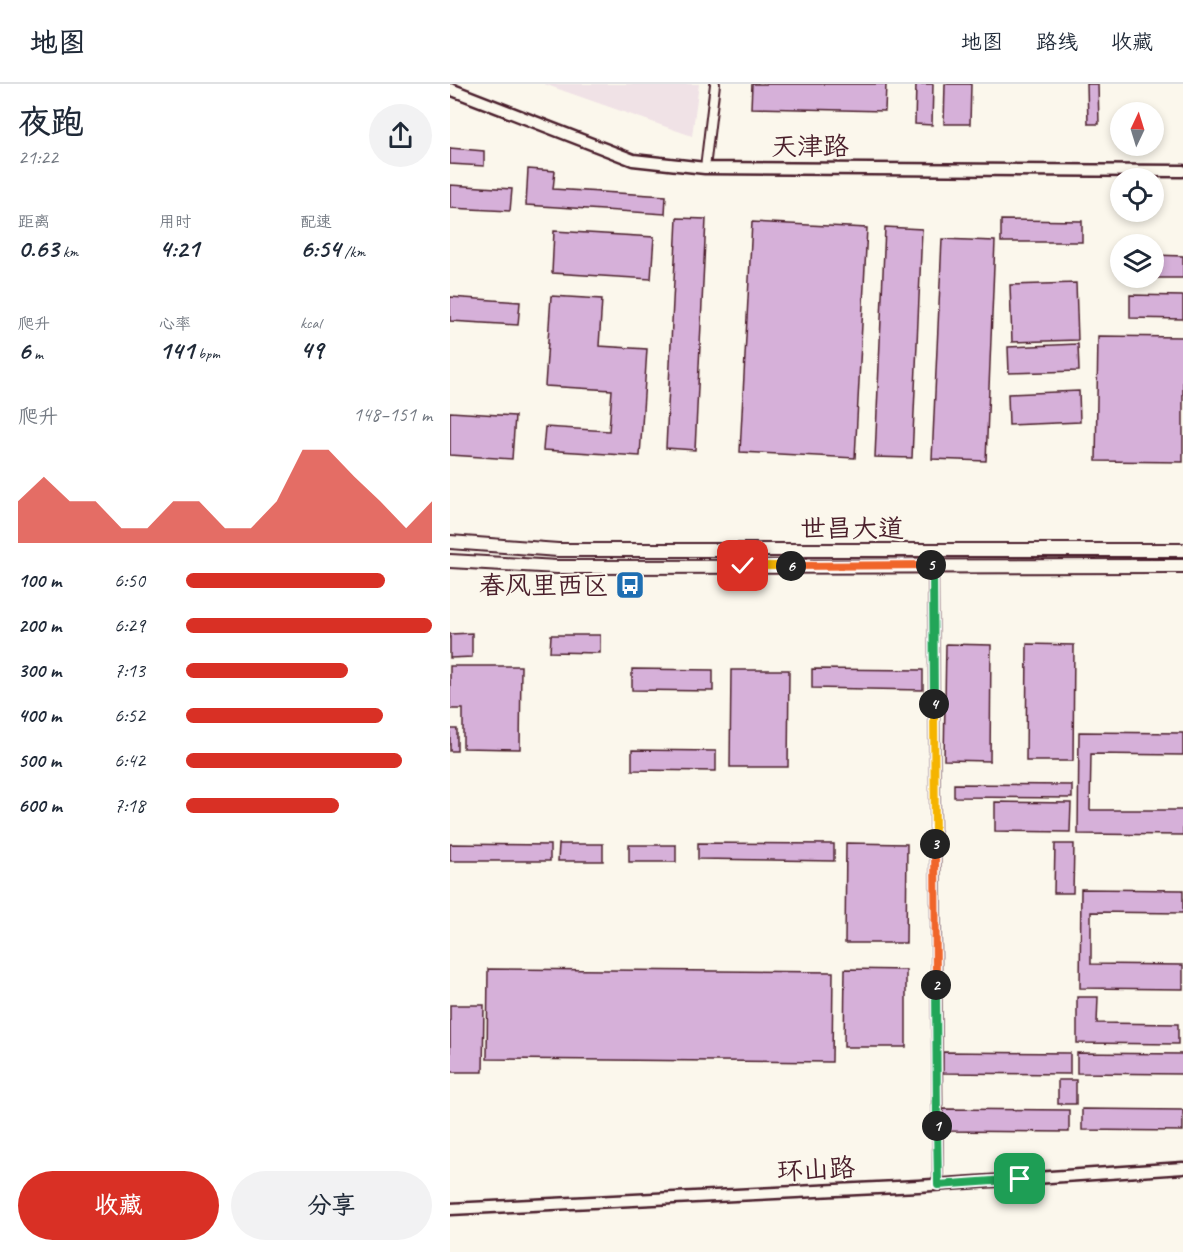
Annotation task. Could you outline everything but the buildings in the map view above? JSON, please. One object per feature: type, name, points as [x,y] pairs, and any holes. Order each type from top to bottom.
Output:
[{"type":"main road","name":"天津路","points":[[450,89],[633,160],[705,168],[1183,171]]},
{"type":"main road","name":"世昌大道","points":[[450,542],[558,550],[1183,550]]},
{"type":"main road","name":"世昌大道","points":[[450,561],[557,567],[1183,566]]},
{"type":"main road","name":"环山路","points":[[450,1209],[938,1185],[1183,1168]]},
{"type":"street","points":[[705,168],[715,84]]},
{"type":"street","points":[[933,565],[938,1185]]},
{"type":"shaded area","points":[[544,84],[699,84],[692,136]]},
{"type":"place","name":"春风里西区","points":[[630,585]]},
{"type":"route","points":[[743,566],[933,565],[938,1185],[1020,1179]]}]
